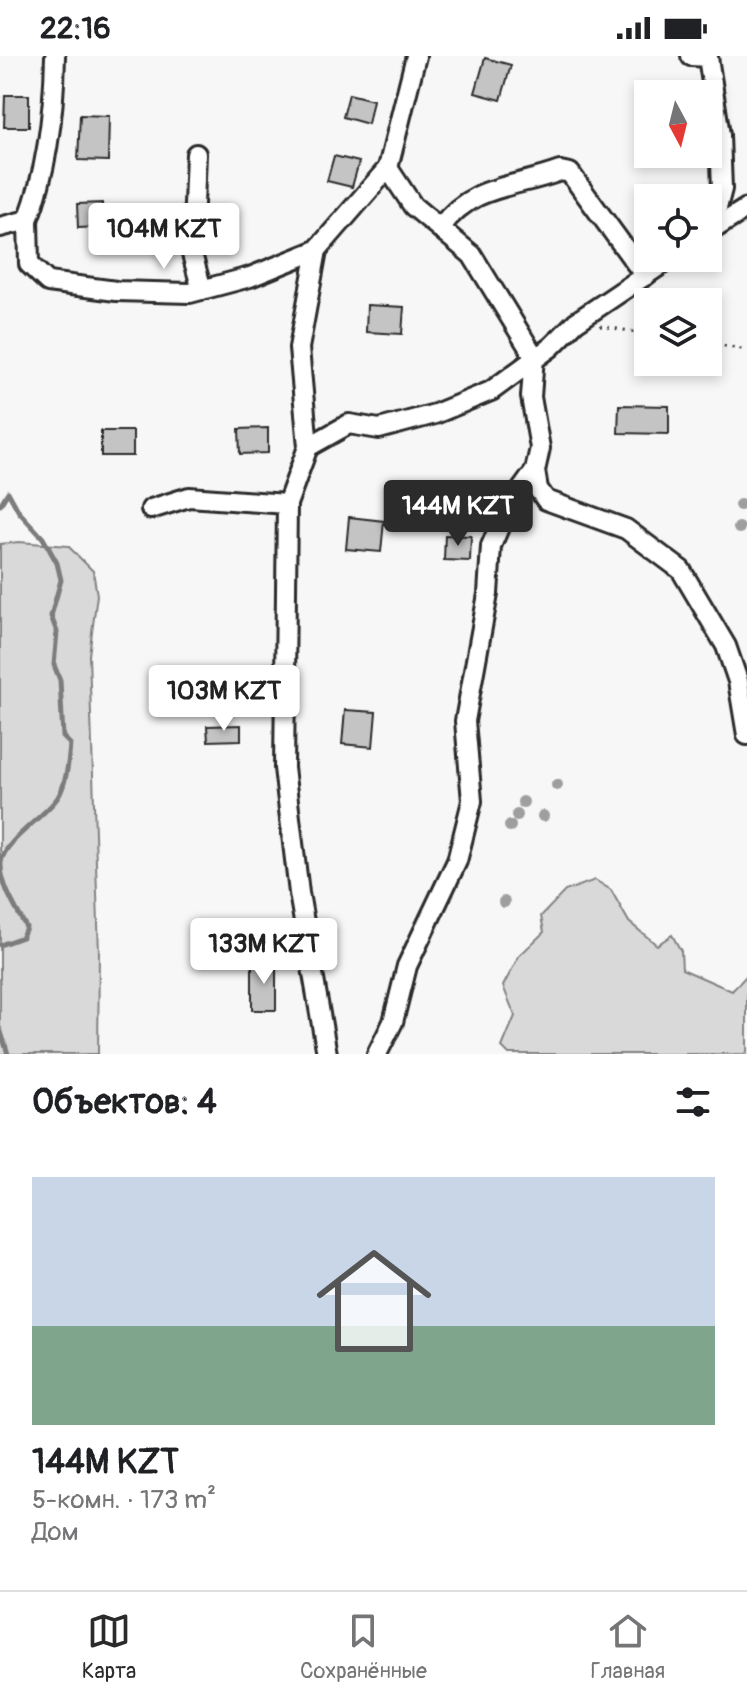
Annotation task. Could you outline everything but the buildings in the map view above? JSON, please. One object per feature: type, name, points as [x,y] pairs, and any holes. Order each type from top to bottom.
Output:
[{"type":"street","points":[[55,56],[46,151],[38,195],[28,220],[29,264],[48,282],[116,291],[190,293],[250,277],[317,250],[388,168],[416,56]]},
{"type":"street","points":[[691,56],[708,56],[720,135],[722,184]]},
{"type":"street","points":[[196,154],[192,254],[202,290]]},
{"type":"street","points":[[388,168],[413,206],[472,255],[534,356],[531,397],[540,448],[535,471],[538,489],[546,500],[626,529],[681,570],[726,646],[738,681],[747,735]]},
{"type":"street","points":[[441,227],[468,199],[488,188],[560,171],[570,173],[645,276]]},
{"type":"street","points":[[722,224],[747,208]]},
{"type":"street","points":[[0,227],[28,220]]},
{"type":"street","points":[[317,250],[299,348],[308,447],[287,504],[284,768],[299,893],[327,1054]]},
{"type":"street","points":[[308,447],[349,424],[379,429],[435,414],[491,391],[534,356],[551,347],[576,322],[651,272]]},
{"type":"street","points":[[377,1054],[393,1022],[407,966],[457,861],[472,801],[465,721],[486,608],[491,546],[506,511],[535,471]]},
{"type":"street","points":[[151,509],[189,497],[287,504]]},
{"type":"path","points":[[576,322],[634,332]]},
{"type":"path","points":[[722,346],[747,350]]},
{"type":"shaded area","points":[[19,542],[68,546],[93,571],[97,595],[89,655],[99,953],[98,1054],[0,1054],[0,544]]},
{"type":"shaded area","points":[[595,880],[611,890],[629,922],[657,945],[672,935],[681,951],[682,969],[732,991],[747,975],[747,1054],[509,1054],[502,1047],[515,1016],[503,986],[519,956],[544,932],[541,916],[565,891]]},
{"type":"waterway","points":[[0,505],[8,492],[19,512],[43,538],[57,563],[61,580],[51,616],[57,632],[54,665],[60,680],[63,737],[70,744],[61,792],[9,846],[1,863],[9,896],[26,927],[22,937],[0,945]]},
{"type":"waterway","points":[[0,1029],[8,1054]]}]
